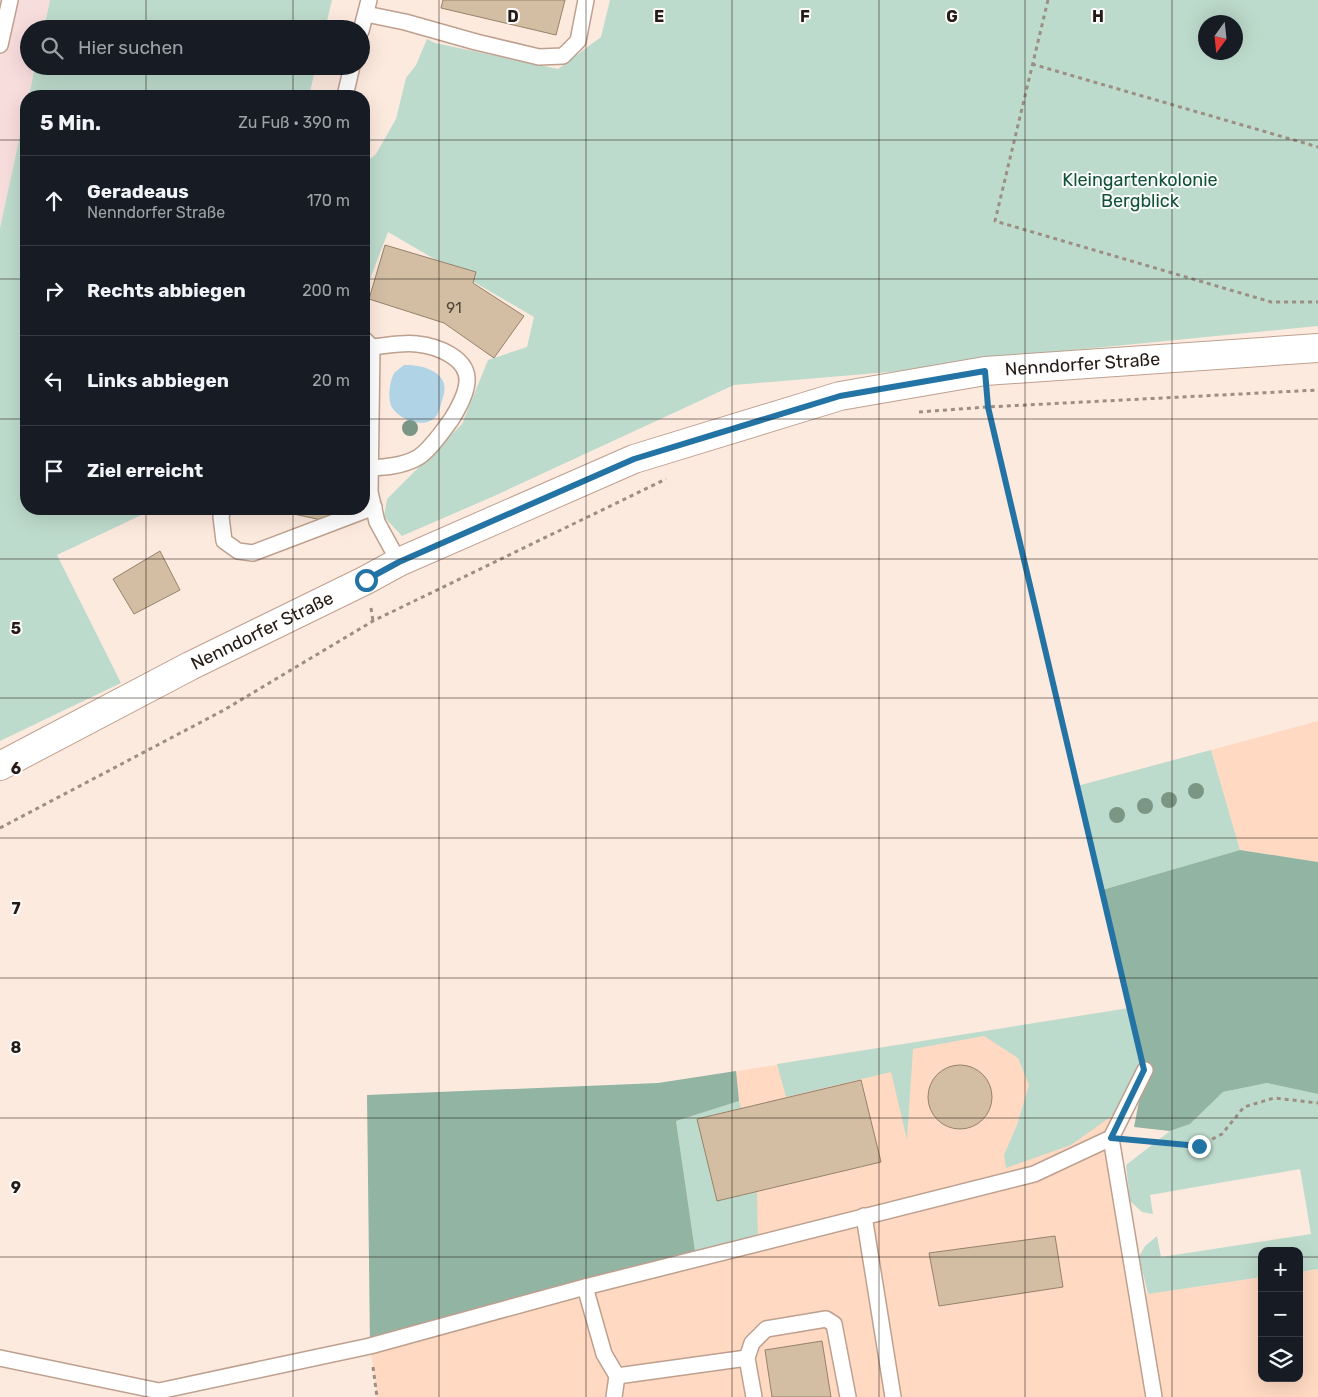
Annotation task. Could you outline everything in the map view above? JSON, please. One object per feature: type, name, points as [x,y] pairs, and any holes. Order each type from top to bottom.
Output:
[{"type":"street","name":"Nenndorfer Straße","points":[[0,766],[190,666],[399,562],[634,459],[840,396],[985,371],[1318,348]]},
{"type":"lane","points":[[0,45],[10,0]]},
{"type":"lane","points":[[364,20],[367,7],[405,22],[476,42],[539,57],[563,56],[578,42],[586,0]]},
{"type":"lane","points":[[346,90],[350,75]]},
{"type":"lane","points":[[370,343],[417,344],[438,349],[456,358],[464,369],[467,382],[460,407],[440,436],[416,459],[392,467],[370,468],[370,492],[377,522],[399,562]]},
{"type":"lane","points":[[370,509],[374,507]]},
{"type":"lane","points":[[222,515],[224,541],[238,551],[253,553],[353,515]]},
{"type":"lane","points":[[1144,1070],[1111,1138],[1154,1397]]},
{"type":"lane","points":[[0,1358],[159,1391],[370,1346],[585,1287],[1034,1174],[1111,1138]]},
{"type":"lane","points":[[864,1216],[893,1397]]},
{"type":"lane","points":[[585,1287],[604,1354],[617,1376],[614,1397]]},
{"type":"lane","points":[[754,1397],[747,1358],[752,1343],[766,1329],[826,1319],[834,1324],[848,1397]]},
{"type":"lane","points":[[617,1376],[747,1358]]},
{"type":"path","points":[[1048,0],[996,221],[1271,302],[1318,302]]},
{"type":"path","points":[[1032,64],[1318,147]]},
{"type":"path","points":[[985,371],[988,407],[1144,1070]]},
{"type":"path","points":[[913,412],[1318,390]]},
{"type":"path","points":[[0,828],[224,710],[373,621],[666,479]]},
{"type":"path","points":[[1111,1138],[1199,1146],[1222,1134],[1244,1107],[1274,1098],[1318,1103]]},
{"type":"path","points":[[370,1346],[377,1397]]},
{"type":"shaded area","points":[[0,0],[50,0],[46,20],[20,20],[20,75],[33,75],[30,90],[20,90],[20,136],[0,228]]},
{"type":"shaded area","points":[[1318,721],[1318,862],[1240,850],[1211,750]]},
{"type":"shaded area","points":[[1129,1008],[1145,1070],[1111,1138],[1138,1295],[1258,1278],[1258,1382],[1303,1382],[1303,1271],[1318,1269],[1318,1397],[377,1397],[370,1346],[670,1082]]},
{"type":"green space","points":[[50,0],[332,0],[327,20],[46,20]]},
{"type":"green space","name":"Kleingartenkolonie Bergblick","points":[[610,0],[1318,0],[1318,326],[973,360],[936,368],[734,385],[492,497],[402,536],[384,517],[387,499],[462,424],[488,360],[527,347],[534,317],[388,232],[370,279],[370,159],[376,154],[396,119],[406,78],[416,65],[427,39],[435,43],[558,69],[601,37]]},
{"type":"green space","points":[[33,75],[314,75],[310,90],[30,90]]},
{"type":"green space","points":[[20,136],[20,515],[141,515],[57,555],[121,683],[0,741],[0,228]]},
{"type":"green space","points":[[1211,750],[1240,850],[1102,890],[1077,786]]},
{"type":"green space","points":[[1240,850],[1318,862],[1318,1094],[1267,1083],[1223,1092],[1190,1124],[1170,1131],[1134,1127],[1145,1070],[1102,890]]},
{"type":"green space","points":[[1129,1008],[1145,1070],[1116,1113],[1071,1145],[1006,1168],[1004,1155],[1017,1125],[1029,1085],[1018,1058],[984,1036],[913,1049],[907,1140],[891,1072],[786,1097],[777,1064]]},
{"type":"green space","points":[[736,1071],[739,1101],[676,1121],[696,1258],[370,1346],[367,1095],[658,1083]]},
{"type":"green space","points":[[1267,1083],[1318,1094],[1318,1269],[1303,1271],[1303,1247],[1258,1247],[1258,1278],[1148,1294],[1139,1257],[1145,1246],[1157,1236],[1161,1257],[1311,1234],[1300,1169],[1150,1195],[1153,1214],[1142,1212],[1130,1201],[1126,1165],[1170,1131],[1190,1124],[1223,1092]]},
{"type":"green space","points":[[739,1101],[741,1108],[697,1119],[717,1201],[757,1192],[758,1243],[696,1258],[676,1121]]},
{"type":"water","points":[[404,365],[427,368],[440,376],[445,389],[439,411],[433,420],[421,423],[415,422],[402,417],[393,409],[389,396],[391,380],[395,372]]},
{"type":"building","points":[[443,0],[565,0],[556,35],[441,8]]},
{"type":"building","points":[[385,245],[476,272],[473,283],[524,316],[494,358],[444,323],[370,299]]},
{"type":"building","points":[[298,515],[333,515],[331,522]]},
{"type":"building","points":[[160,551],[180,590],[134,614],[113,579]]},
{"type":"building","points":[[960,1065],[978,1071],[986,1079],[992,1097],[986,1115],[978,1123],[960,1129],[942,1123],[934,1115],[928,1097],[934,1079],[942,1071]]},
{"type":"building","points":[[861,1080],[881,1162],[717,1201],[697,1119]]},
{"type":"building","points":[[1055,1236],[1063,1287],[939,1306],[929,1253]]},
{"type":"building","points":[[822,1341],[831,1397],[772,1397],[765,1350]]},
{"type":"route","points":[[366,580],[399,562],[634,459],[840,396],[985,371],[988,407],[1144,1070],[1111,1138],[1199,1146]]}]
